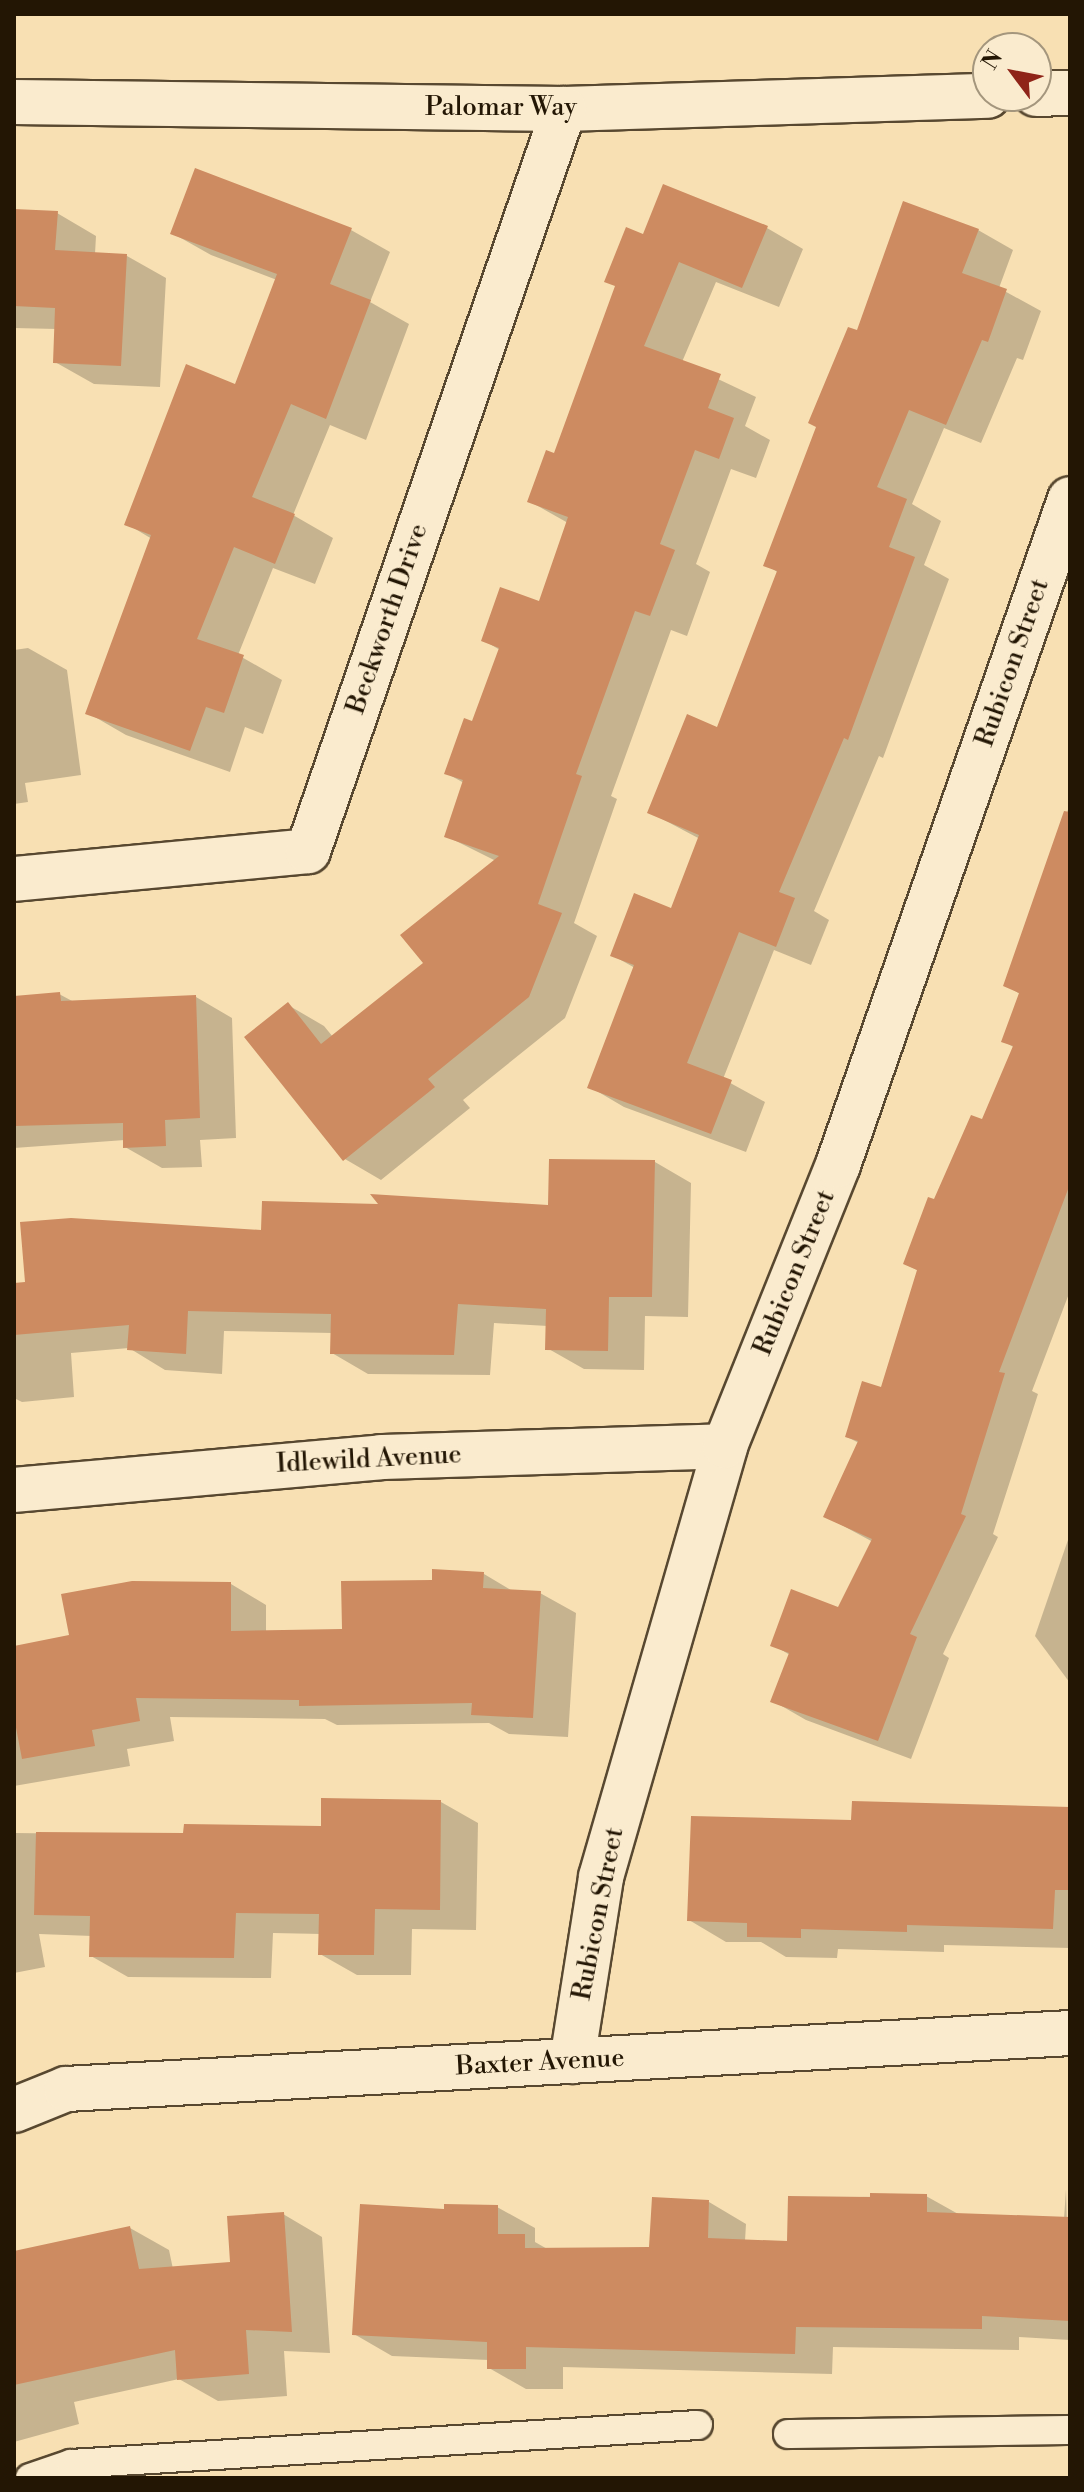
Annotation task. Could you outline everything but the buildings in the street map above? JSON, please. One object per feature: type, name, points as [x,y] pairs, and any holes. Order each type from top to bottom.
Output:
[{"type":"street","name":"Palomar Way","points":[[14,102],[564,109],[972,96]]},
{"type":"street","name":"Beckworth Drive","points":[[14,879],[308,851],[564,109]]},
{"type":"street","name":"Rubicon Street","points":[[572,2061],[601,1877],[725,1446],[838,1165],[1070,499]]},
{"type":"street","name":"Idlewild Avenue","points":[[14,1490],[84,1480],[381,1457],[725,1446]]},
{"type":"street","name":"Baxter Avenue","points":[[14,2110],[66,2089],[1070,2033]]},
{"type":"lane","points":[[30,2478],[71,2464],[698,2425]]},
{"type":"lane","points":[[788,2434],[1070,2430]]}]
